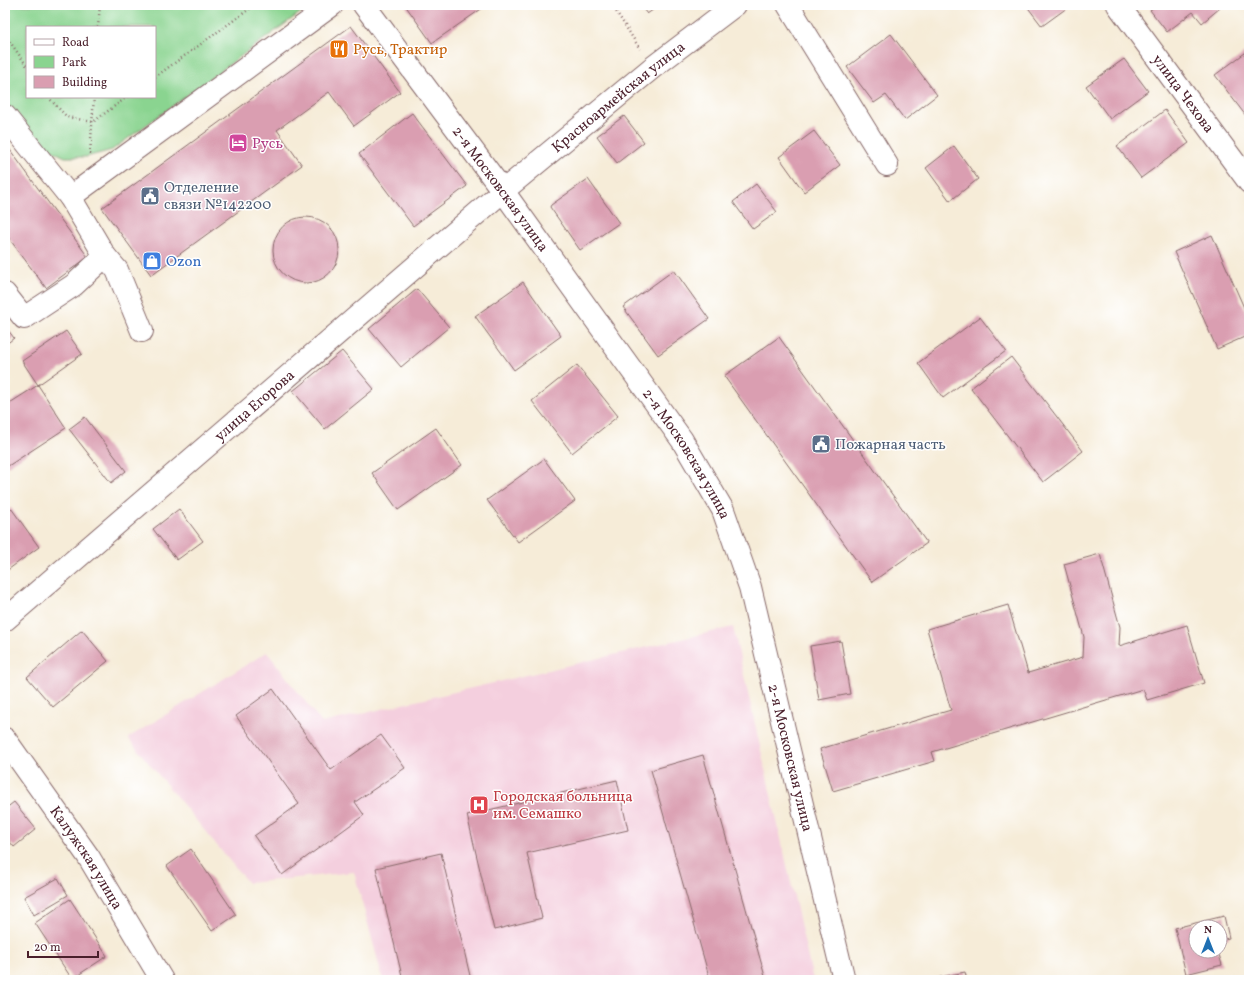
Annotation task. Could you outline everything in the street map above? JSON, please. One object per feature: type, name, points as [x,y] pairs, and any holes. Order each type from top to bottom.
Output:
[{"type":"street","points":[[78,191],[332,5]]},
{"type":"street","name":"2-я Московская улица","points":[[364,5],[503,191],[682,440],[722,510],[750,587],[844,980]]},
{"type":"street","name":"Красноармейская улица","points":[[503,191],[652,68],[735,5]]},
{"type":"street","points":[[788,5],[887,164]]},
{"type":"street","name":"улица Чехова","points":[[1118,5],[1249,182]]},
{"type":"street","points":[[5,116],[78,191],[105,256],[117,270],[142,331]]},
{"type":"street","name":"улица Егорова","points":[[5,620],[503,191]]},
{"type":"street","points":[[5,294],[24,318],[74,285],[105,256]]},
{"type":"street","name":"Калужская улица","points":[[5,739],[88,856],[162,980]]},
{"type":"path","points":[[98,26],[100,5]]},
{"type":"path","points":[[156,76],[254,5]]},
{"type":"path","points":[[612,5],[652,68]]},
{"type":"path","points":[[5,34],[26,65]]},
{"type":"path","points":[[49,98],[67,117],[93,122],[127,98]]},
{"type":"path","points":[[78,191],[93,122],[94,98]]},
{"type":"shaded area","name":"Городская больница им. Семашко","points":[[733,627],[813,980],[383,980],[354,872],[248,883],[128,738],[267,652],[322,723]]},
{"type":"green space","points":[[5,5],[311,5],[112,150],[86,157],[65,157],[35,142],[5,102]]},
{"type":"building","points":[[405,5],[487,5],[432,43]]},
{"type":"building","points":[[640,5],[660,5],[647,14]]},
{"type":"building","points":[[1026,5],[1071,5],[1042,26]]},
{"type":"building","points":[[1157,5],[1217,5],[1220,8],[1202,23],[1193,12],[1167,32],[1150,10]]},
{"type":"building","points":[[351,26],[400,92],[354,126],[329,92],[277,130],[302,165],[151,275],[102,208]]},
{"type":"building","points":[[891,34],[937,95],[905,120],[886,95],[874,103],[847,67]]},
{"type":"building","points":[[1249,50],[1249,120],[1215,75]]},
{"type":"building","points":[[1124,59],[1148,91],[1110,119],[1086,86]]},
{"type":"building","points":[[1165,110],[1189,143],[1141,178],[1117,146]]},
{"type":"building","points":[[412,113],[467,186],[413,226],[359,154]]},
{"type":"building","points":[[624,116],[644,142],[617,163],[597,136]]},
{"type":"building","points":[[814,131],[840,165],[804,192],[779,157]]},
{"type":"building","points":[[5,143],[88,257],[46,288],[5,233]]},
{"type":"building","points":[[954,146],[978,179],[950,201],[926,168]]},
{"type":"building","points":[[588,179],[619,223],[580,250],[550,207]]},
{"type":"building","points":[[756,184],[777,212],[753,229],[733,202]]},
{"type":"building","points":[[306,217],[318,220],[329,227],[336,238],[339,250],[336,262],[329,273],[318,280],[306,283],[294,280],[283,273],[276,262],[273,250],[276,238],[283,227],[294,220]]},
{"type":"building","points":[[1212,235],[1249,319],[1249,335],[1217,349],[1174,252]]},
{"type":"building","points":[[674,270],[709,319],[658,355],[623,307]]},
{"type":"building","points":[[523,282],[561,336],[514,370],[475,316]]},
{"type":"building","points":[[417,289],[449,327],[401,367],[369,329]]},
{"type":"building","points":[[980,317],[1006,351],[943,398],[918,363]]},
{"type":"building","points":[[5,326],[14,338],[5,345]]},
{"type":"building","points":[[66,331],[82,354],[38,385],[22,361]]},
{"type":"building","points":[[779,337],[927,543],[872,582],[724,376]]},
{"type":"building","points":[[342,351],[374,389],[325,429],[293,391]]},
{"type":"building","points":[[1011,357],[1083,451],[1043,482],[971,388]]},
{"type":"building","points":[[577,365],[618,416],[572,453],[532,401]]},
{"type":"building","points":[[38,385],[66,428],[5,468],[5,406]]},
{"type":"building","points":[[85,417],[126,471],[111,483],[69,429]]},
{"type":"building","points":[[436,428],[462,465],[398,510],[372,473]]},
{"type":"building","points":[[544,459],[575,501],[518,542],[487,500]]},
{"type":"building","points":[[11,508],[39,547],[5,572],[5,512]]},
{"type":"building","points":[[179,509],[203,541],[177,560],[153,529]]},
{"type":"building","points":[[1100,554],[1120,627],[1119,646],[1187,625],[1204,683],[1147,700],[1143,689],[932,752],[935,761],[833,791],[820,749],[951,710],[927,629],[1008,605],[1028,673],[1083,657],[1084,637],[1064,564]]},
{"type":"building","points":[[82,630],[108,661],[53,707],[27,677]]},
{"type":"building","points":[[841,641],[850,694],[819,700],[810,646]]},
{"type":"building","points":[[273,689],[331,770],[381,735],[405,768],[355,802],[364,815],[282,875],[254,836],[299,804],[236,716]]},
{"type":"building","points":[[703,755],[766,980],[710,980],[651,770]]},
{"type":"building","points":[[617,780],[628,830],[527,853],[542,918],[494,930],[467,815]]},
{"type":"building","points":[[14,802],[36,829],[14,847],[5,836],[5,809]]},
{"type":"building","points":[[191,849],[236,915],[212,931],[167,866]]},
{"type":"building","points":[[441,853],[471,980],[403,980],[376,868]]},
{"type":"building","points":[[58,878],[68,895],[34,915],[24,897]]},
{"type":"building","points":[[70,899],[107,956],[72,979],[35,923]]},
{"type":"building","points":[[1224,916],[1225,919],[1212,919]]},
{"type":"building","points":[[1188,925],[1188,959],[1220,959],[1222,965],[1186,974],[1175,928]]},
{"type":"building","points":[[965,972],[967,980],[937,980],[936,978]]},
{"type":"place","name":"Русь, Трактир","points":[[339,49]]},
{"type":"place","name":"Русь","points":[[238,143]]},
{"type":"place","name":"Отделение связи №142200","points":[[150,196]]},
{"type":"place","name":"Ozon","points":[[152,261]]},
{"type":"place","name":"Пожарная часть","points":[[821,444]]},
{"type":"place","name":"Городская больница им. Семашко","points":[[479,805]]}]
